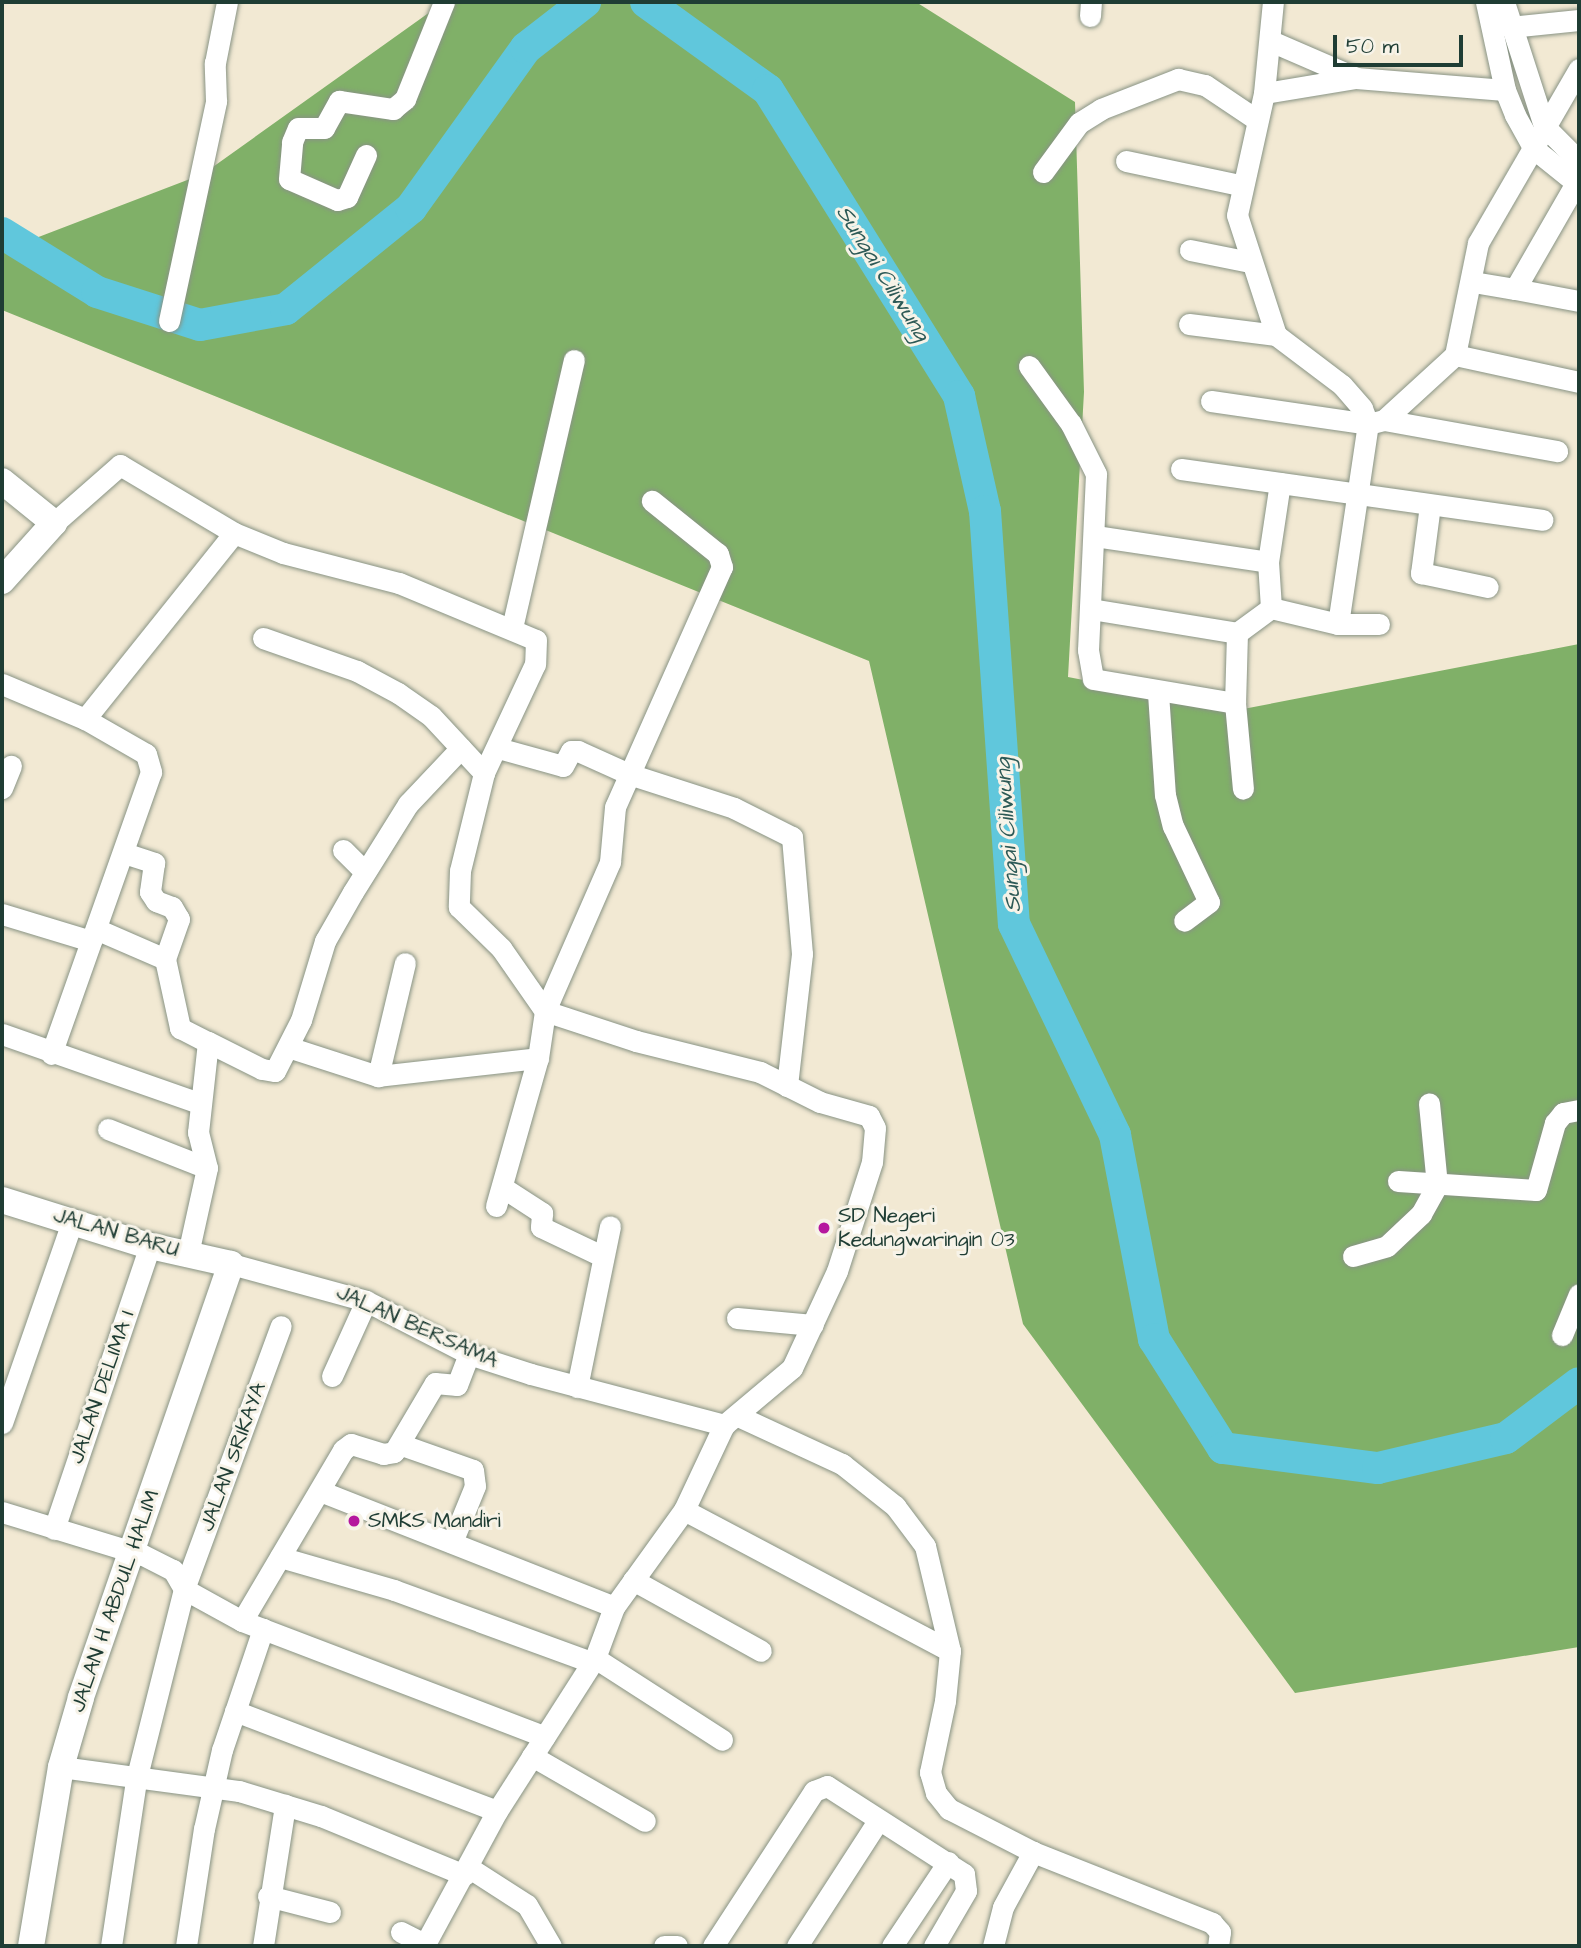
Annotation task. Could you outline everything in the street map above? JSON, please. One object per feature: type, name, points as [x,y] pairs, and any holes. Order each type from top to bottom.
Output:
[{"type":"street","points":[[169,321],[216,101],[215,63],[227,2]]},
{"type":"street","points":[[366,155],[347,197],[337,201],[289,179],[294,131],[324,128],[339,100],[393,109],[405,99],[444,2]]},
{"type":"street","points":[[1273,2],[1264,93],[1240,185],[1237,215],[1250,262],[1276,335]]},
{"type":"street","points":[[1486,2],[1505,90],[1533,148],[1578,184],[1515,289]]},
{"type":"street","points":[[1504,2],[1544,126],[1579,161]]},
{"type":"street","points":[[1510,27],[1579,20]]},
{"type":"street","points":[[1273,41],[1356,78]]},
{"type":"street","points":[[1338,624],[1356,496],[1376,422],[1455,355],[1473,282],[1478,243],[1579,69]]},
{"type":"street","points":[[1272,92],[1356,78],[1505,90]]},
{"type":"street","points":[[1043,172],[1079,124],[1101,109],[1178,79],[1205,85],[1257,120]]},
{"type":"street","points":[[1126,162],[1240,185]]},
{"type":"street","points":[[1190,250],[1250,262]]},
{"type":"street","points":[[1473,282],[1579,301]]},
{"type":"street","points":[[1189,324],[1276,335],[1342,385],[1376,422]]},
{"type":"street","points":[[1455,355],[1579,382]]},
{"type":"street","points":[[512,628],[574,360]]},
{"type":"street","points":[[1029,366],[1090,455],[1096,474],[1088,650],[1093,679],[1158,693],[1235,703]]},
{"type":"street","points":[[1212,401],[1376,422],[1556,451]]},
{"type":"street","points":[[2,581],[54,523],[120,465],[234,533],[283,553],[399,583],[536,640],[539,649],[498,748],[484,773],[456,898],[468,919],[501,948],[545,1011],[636,1041],[760,1072],[820,1102],[869,1116],[875,1128],[865,1188],[813,1325],[792,1368],[731,1420],[684,1510],[614,1607],[593,1660],[497,1811],[424,1945],[401,1932]]},
{"type":"street","points":[[1181,469],[1356,496],[1542,520]]},
{"type":"street","points":[[2,481],[54,523]]},
{"type":"street","points":[[1271,608],[1268,562],[1280,483]]},
{"type":"street","points":[[602,1256],[541,1227],[542,1213],[499,1196],[538,1058],[545,1011],[603,886],[610,862],[615,807],[722,567],[718,554],[652,501]]},
{"type":"street","points":[[1430,505],[1420,573],[1488,587]]},
{"type":"street","points":[[85,719],[234,533]]},
{"type":"street","points":[[1095,537],[1268,562]]},
{"type":"street","points":[[1091,609],[1237,633],[1271,608],[1338,624],[1379,624]]},
{"type":"street","points":[[1237,633],[1235,703],[1243,789]]},
{"type":"street","points":[[263,638],[357,671],[398,693],[431,716],[484,773]]},
{"type":"street","points":[[2,684],[85,719],[146,754],[151,772],[51,1054]]},
{"type":"street","points":[[1158,693],[1165,795],[1173,826],[1209,902],[1184,921]]},
{"type":"street","points":[[124,853],[154,863],[150,892],[156,901],[172,907],[178,919],[165,959],[180,1027],[262,1069],[275,1071],[288,1047],[325,942],[365,872],[416,794],[461,748]]},
{"type":"street","points":[[498,748],[563,766],[573,750],[629,774],[734,808],[792,837],[798,871],[802,954],[787,1086]]},
{"type":"street","points":[[2,788],[11,766]]},
{"type":"street","points":[[343,850],[365,872]]},
{"type":"street","points":[[2,914],[94,935],[165,959]]},
{"type":"street","points":[[378,1076],[405,963]]},
{"type":"street","points":[[2,1034],[51,1054],[199,1103]]},
{"type":"street","points":[[188,1254],[208,1168],[198,1132],[199,1103],[208,1042]]},
{"type":"street","points":[[288,1047],[378,1076],[538,1058]]},
{"type":"street","points":[[1353,1256],[1387,1246],[1421,1214],[1437,1185],[1429,1103]]},
{"type":"street","points":[[1398,1181],[1535,1190],[1555,1123],[1563,1113],[1579,1110]]},
{"type":"street","points":[[108,1129],[208,1168]]},
{"type":"street","name":"JALAN BARU","points":[[2,1200],[150,1246],[231,1264]]},
{"type":"street","points":[[2,1423],[72,1222]]},
{"type":"street","points":[[577,1387],[610,1226]]},
{"type":"street","name":"JALAN DELIMA I","points":[[54,1529],[150,1246]]},
{"type":"street","name":"JALAN BERSAMA","points":[[231,1264],[366,1301],[469,1354],[577,1387],[731,1420],[842,1464],[911,1524],[925,1546],[950,1651],[946,1700],[930,1772],[936,1793],[949,1809],[1033,1852],[1212,1923],[1220,1932],[1218,1946]]},
{"type":"street","name":"JALAN H ABDUL HALIM","points":[[31,1946],[61,1767],[130,1551],[231,1264]]},
{"type":"street","points":[[1562,1335],[1579,1294]]},
{"type":"street","points":[[332,1376],[366,1301]]},
{"type":"street","points":[[737,1318],[813,1325]]},
{"type":"street","name":"JALAN SRIKAYA","points":[[111,1946],[136,1780],[184,1589],[281,1326]]},
{"type":"street","points":[[242,1621],[347,1446],[383,1454],[402,1445],[435,1383],[457,1385],[469,1354]]},
{"type":"street","points":[[402,1445],[473,1470],[475,1486],[452,1542]]},
{"type":"street","points":[[320,1492],[614,1607]]},
{"type":"street","points":[[684,1510],[950,1651]]},
{"type":"street","points":[[2,1512],[130,1551],[173,1570],[184,1589],[242,1621],[545,1737]]},
{"type":"street","points":[[280,1557],[394,1590],[593,1660],[722,1740]]},
{"type":"street","points":[[633,1580],[761,1651]]},
{"type":"street","points":[[186,1946],[213,1787],[263,1629]]},
{"type":"street","points":[[235,1711],[497,1811]]},
{"type":"street","points":[[532,1756],[645,1821]]},
{"type":"street","points":[[61,1767],[136,1780],[213,1787],[285,1805],[466,1871],[527,1905],[550,1945]]},
{"type":"street","points":[[713,1946],[814,1791],[833,1789],[878,1821],[964,1874],[966,1891],[934,1946]]},
{"type":"street","points":[[263,1946],[268,1896],[285,1805]]},
{"type":"street","points":[[797,1946],[878,1821]]},
{"type":"street","points":[[993,1946],[1003,1907],[1033,1852]]},
{"type":"street","points":[[892,1946],[948,1862]]},
{"type":"street","points":[[268,1896],[330,1912]]},
{"type":"street","points":[[664,1946],[677,1946]]},
{"type":"green space","points":[[444,2],[916,2],[1075,102],[1084,392],[1068,677],[1238,710],[1579,644],[1579,1647],[1295,1693],[1023,1324],[869,661],[2,310],[2,251],[203,174]]},
{"type":"waterway","name":"Sungai Ciliwung","points":[[2,233],[97,292],[200,325],[286,309],[411,208],[526,48],[585,2]]},
{"type":"waterway","name":"Sungai Ciliwung","points":[[646,2],[768,90],[959,396],[985,511],[1014,924],[1115,1135],[1154,1339],[1223,1448],[1378,1468],[1506,1438],[1579,1383]]},
{"type":"place","name":"SD Negeri Kedungwaringin 03","points":[[824,1228]]},
{"type":"place","name":"SMKS Mandiri","points":[[354,1521]]}]
